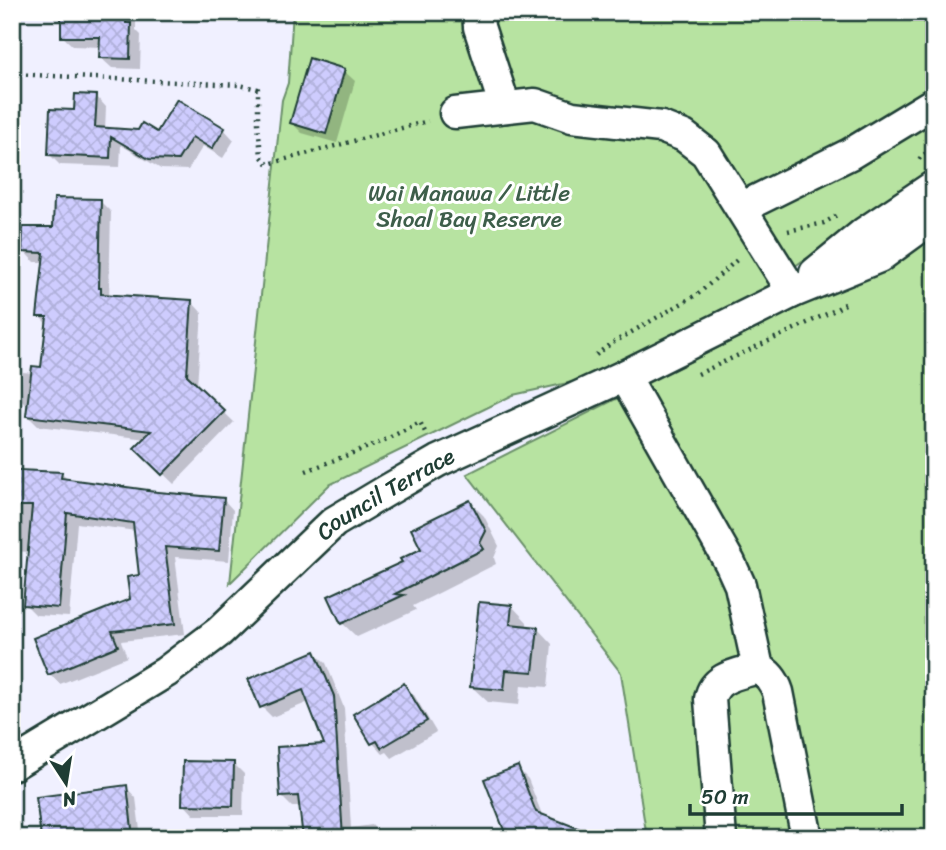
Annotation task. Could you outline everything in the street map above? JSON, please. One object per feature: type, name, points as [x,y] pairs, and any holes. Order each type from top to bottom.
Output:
[{"type":"street","points":[[478,12],[479,27],[505,107]]},
{"type":"street","points":[[741,208],[849,155],[934,103]]},
{"type":"street","points":[[456,113],[535,104],[572,117],[661,127],[684,136],[706,153],[793,292]]},
{"type":"street","points":[[793,292],[864,233],[934,186]]},
{"type":"street","points":[[793,292],[879,257],[934,217]]},
{"type":"street","name":"Council Terrace","points":[[15,765],[166,672],[219,632],[334,522],[438,461],[624,376],[793,292]]},
{"type":"street","points":[[624,376],[740,584],[758,668]]},
{"type":"street","points":[[721,838],[710,699],[717,683],[758,668],[766,672],[776,685],[807,838]]},
{"type":"path","points":[[12,75],[239,85],[258,89],[261,156],[268,164],[456,113]]},
{"type":"path","points":[[909,166],[934,146]]},
{"type":"path","points":[[591,359],[609,345],[698,294],[734,262],[776,233],[824,223],[836,216]]},
{"type":"path","points":[[306,471],[379,443],[420,422]]},
{"type":"green space","name":"Wai Manawa / Little Shoal Bay Reserve","points":[[293,12],[934,12],[934,169],[838,241],[802,261],[752,298],[577,381],[513,395],[329,485],[230,583],[282,100],[288,83]]},
{"type":"green space","points":[[934,223],[934,838],[647,838],[621,673],[467,474],[880,266]]},
{"type":"building","points":[[61,12],[126,12],[126,23],[131,23],[130,59],[99,58],[100,37],[61,37]]},
{"type":"building","points":[[309,58],[345,69],[326,134],[290,123]]},
{"type":"building","points":[[75,94],[97,95],[95,127],[138,130],[142,123],[157,132],[177,99],[225,128],[212,149],[192,137],[178,160],[149,159],[111,137],[110,158],[48,155],[50,109],[74,110]]},
{"type":"building","points":[[54,198],[101,199],[101,294],[192,300],[187,375],[225,411],[162,475],[134,448],[151,431],[26,416],[32,366],[41,367],[47,317],[37,317],[44,253],[22,252],[23,227],[53,227]]},
{"type":"building","points":[[17,470],[62,472],[61,478],[147,491],[224,498],[219,551],[165,547],[175,624],[112,631],[118,646],[48,675],[33,638],[130,599],[127,577],[139,575],[133,523],[67,513],[59,608],[23,605],[32,506],[15,506]]},
{"type":"building","points":[[470,500],[486,531],[480,543],[484,549],[395,594],[404,595],[341,624],[328,596],[402,562],[400,559],[421,549],[411,529]]},
{"type":"building","points":[[479,602],[512,605],[510,624],[538,627],[533,672],[506,670],[504,690],[470,687]]},
{"type":"building","points":[[315,651],[334,696],[343,838],[303,838],[298,796],[280,797],[277,747],[324,744],[303,690],[260,708],[248,679]]},
{"type":"building","points":[[404,683],[427,721],[381,748],[377,741],[371,744],[353,714]]},
{"type":"building","points":[[183,761],[234,762],[233,806],[182,805]]},
{"type":"building","points":[[518,766],[536,812],[598,838],[507,838],[484,779]]},
{"type":"building","points":[[127,785],[133,838],[41,838],[36,797]]}]
